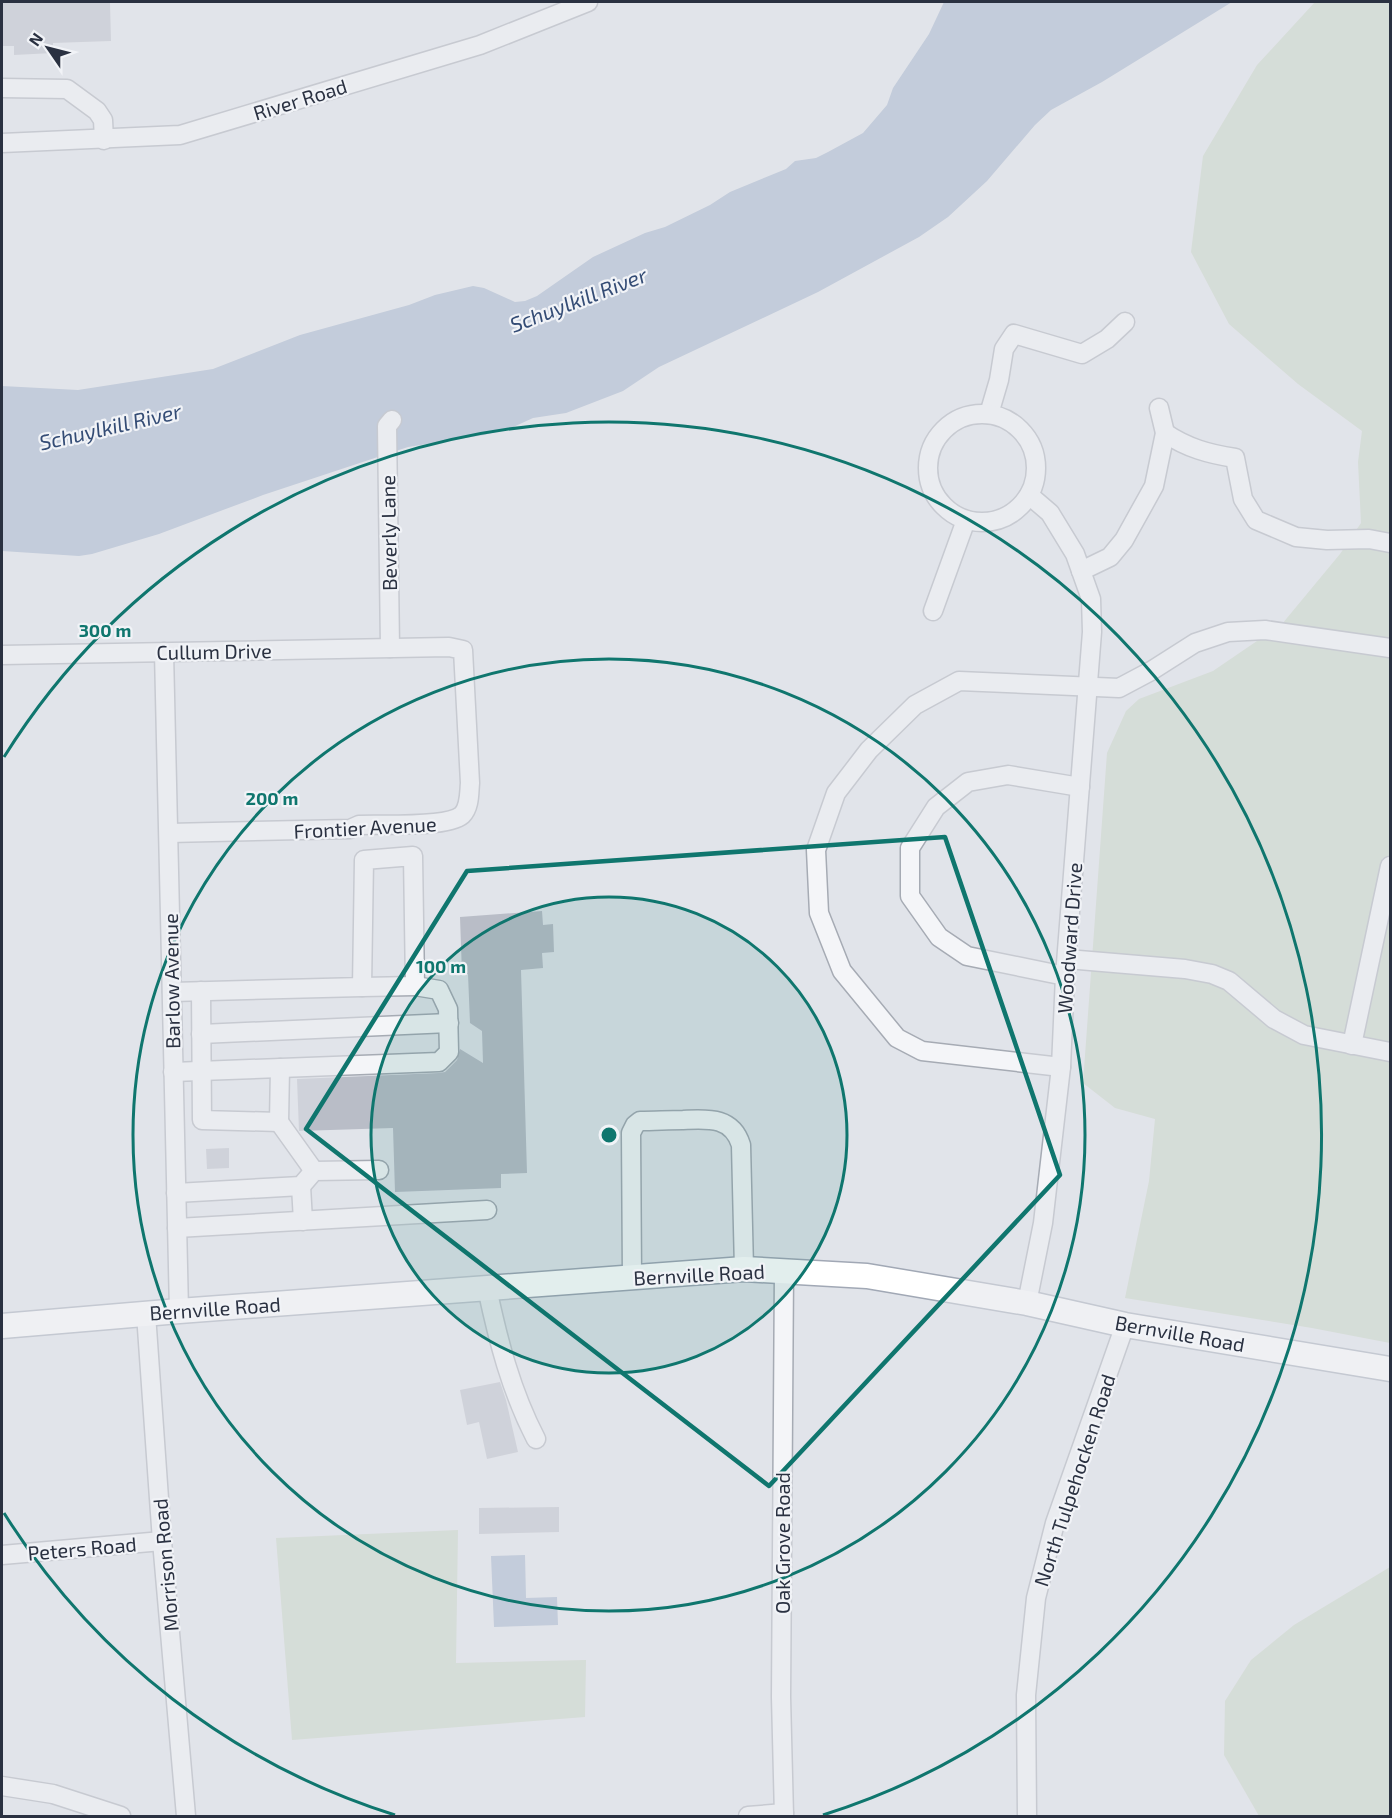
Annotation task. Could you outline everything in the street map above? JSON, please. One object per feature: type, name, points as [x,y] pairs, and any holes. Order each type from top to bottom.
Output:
[{"type":"main road","name":"Bernville Road","points":[[2,1326],[632,1277],[744,1269],[784,1270],[867,1276],[1027,1303],[1125,1325],[1390,1369]]},
{"type":"street","name":"River Road","points":[[2,143],[180,135],[480,45],[588,2]]},
{"type":"street","points":[[2,88],[50,87],[67,89],[75,93],[97,111],[103,120],[104,140]]},
{"type":"street","points":[[989,414],[999,380],[1004,349],[1014,334],[1082,354],[1107,339],[1125,322]]},
{"type":"street","points":[[1081,571],[1110,557],[1124,540],[1154,486],[1165,433],[1159,408]]},
{"type":"street","points":[[989,414],[1009,421],[1025,435],[1034,454],[1036,475],[1029,495],[1015,512],[996,521],[974,522],[954,516],[938,501],[929,482],[928,461],[935,441],[949,425],[968,416],[989,414]]},
{"type":"street","name":"Beverly Lane","points":[[390,648],[387,426],[392,420]]},
{"type":"street","points":[[1165,433],[1179,442],[1208,454],[1235,458],[1243,499],[1256,520],[1296,537],[1327,540],[1369,539],[1390,543]]},
{"type":"street","name":"Woodward Drive","points":[[1027,1303],[1043,1222],[1061,1067],[1066,967],[1092,633],[1091,599],[1074,554],[1050,513],[1029,495]]},
{"type":"street","points":[[933,611],[966,520]]},
{"type":"street","points":[[1061,1067],[922,1051],[897,1038],[842,971],[819,913],[816,850],[836,793],[869,750],[915,705],[959,681],[1119,688],[1152,671],[1195,643],[1228,632],[1265,630],[1390,648]]},
{"type":"street","name":"Frontier Avenue","points":[[169,833],[350,829],[359,825],[447,823],[462,814],[468,805],[470,783],[463,650],[449,647],[390,648]]},
{"type":"street","name":"Cullum Drive","points":[[2,655],[390,648]]},
{"type":"street","name":"Barlow Avenue","points":[[164,651],[179,1311]]},
{"type":"street","points":[[1080,787],[1008,775],[969,782],[936,807],[910,848],[910,896],[939,937],[967,956],[1066,967],[1185,969],[1212,974],[1229,981],[1274,1018],[1304,1035],[1390,1052]]},
{"type":"street","points":[[362,987],[364,860],[412,856],[415,986]]},
{"type":"street","points":[[1352,1045],[1390,866]]},
{"type":"street","points":[[172,992],[415,986],[439,990],[448,1009],[449,1023],[449,1052],[439,1062],[173,1072]]},
{"type":"street","points":[[201,991],[202,1120],[279,1122]]},
{"type":"street","points":[[201,1035],[449,1023]]},
{"type":"street","points":[[280,1068],[279,1122],[314,1171]]},
{"type":"street","points":[[632,1277],[631,1133],[640,1121],[714,1119],[738,1134],[741,1144],[744,1269]]},
{"type":"street","points":[[303,1221],[301,1186],[314,1171],[379,1170]]},
{"type":"street","points":[[176,1193],[301,1186]]},
{"type":"street","points":[[177,1228],[487,1210]]},
{"type":"street","name":"Oak Grove Road","points":[[784,1270],[781,1686],[784,1815]]},
{"type":"street","points":[[487,1288],[508,1374],[536,1439]]},
{"type":"street","name":"Morrison Road","points":[[146,1314],[162,1541],[186,1816]]},
{"type":"street","name":"North Tulpehocken Road","points":[[1027,1816],[1026,1695],[1036,1598],[1055,1523],[1125,1325]]},
{"type":"street","name":"Peters Road","points":[[2,1555],[162,1541]]},
{"type":"street","points":[[2,1786],[53,1794],[121,1816]]},
{"type":"street","points":[[748,1816],[784,1815]]},
{"type":"highlighted area","points":[[945,837],[1060,1175],[769,1486],[306,1129],[467,871]]},
{"type":"green space","points":[[1315,2],[1390,2],[1390,1343],[1125,1298],[1149,1181],[1155,1119],[1115,1108],[1083,1083],[1107,753],[1126,711],[1139,699],[1213,671],[1282,624],[1340,554],[1361,523],[1358,462],[1362,431],[1298,384],[1229,324],[1191,252],[1203,156],[1257,65]]},
{"type":"green space","points":[[458,1530],[456,1663],[586,1660],[585,1717],[292,1740],[276,1538]]},
{"type":"green space","points":[[1390,1567],[1390,1816],[1259,1816],[1224,1755],[1225,1701],[1251,1660],[1294,1625]]},
{"type":"water","name":"Schuylkill River","points":[[944,2],[1232,2],[1102,82],[1051,110],[1035,125],[987,181],[948,217],[919,237],[818,292],[659,367],[623,391],[566,413],[533,418],[511,428],[484,435],[408,447],[263,495],[159,534],[92,554],[79,556],[2,551],[2,386],[78,390],[213,369],[300,335],[473,286],[484,288],[515,302],[525,301],[537,296],[593,257],[645,233],[665,227],[710,205],[730,192],[786,169],[795,161],[816,158],[863,133],[887,105],[893,88],[929,34]]},
{"type":"water","points":[[525,1555],[526,1598],[557,1597],[558,1625],[494,1627],[491,1556]]},
{"type":"building","points":[[2,2],[110,3],[111,41],[53,43],[53,53],[14,55],[14,46],[2,46]]},
{"type":"building","points":[[542,911],[543,925],[553,924],[554,952],[542,953],[543,968],[521,970],[527,1173],[501,1174],[501,1188],[395,1192],[393,1128],[299,1131],[297,1079],[445,1072],[457,1060],[460,1049],[483,1063],[482,1031],[470,1023],[468,974],[462,974],[460,917]]},
{"type":"building","points":[[229,1148],[229,1168],[207,1169],[206,1149]]},
{"type":"building","points":[[500,1382],[518,1452],[487,1459],[479,1422],[467,1425],[460,1390]]},
{"type":"building","points":[[559,1507],[559,1532],[479,1534],[479,1508]]}]
